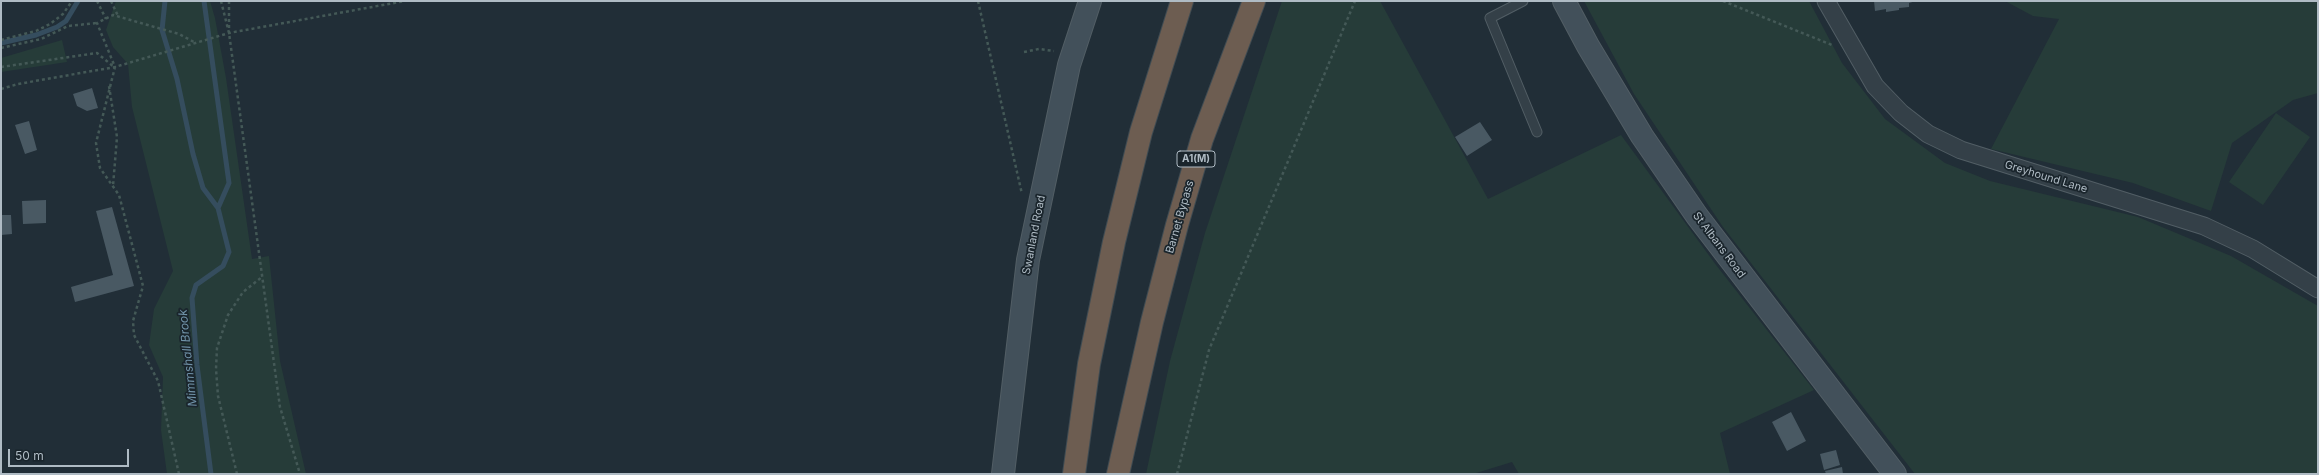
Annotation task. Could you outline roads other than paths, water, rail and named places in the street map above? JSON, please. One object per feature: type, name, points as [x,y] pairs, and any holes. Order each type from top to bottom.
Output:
[{"type":"highway","points":[[1074,474],[1089,364],[1114,242],[1141,132],[1182,1]]},
{"type":"highway","name":"Barnet Bypass","points":[[1118,474],[1152,322],[1202,139],[1254,1]]},
{"type":"street","name":"Swanland Road","points":[[1003,474],[1028,260],[1072,54],[1090,1]]},
{"type":"street","name":"St Albans Road","points":[[1564,1],[1588,46],[1642,136],[1697,216],[1895,474]]},
{"type":"street","name":"Greyhound Lane","points":[[1826,1],[1875,86],[1901,113],[1928,134],[1961,150],[2204,226],[2253,249],[2318,289]]},
{"type":"lane","points":[[1524,1],[1490,18],[1537,132]]},
{"type":"waterway","points":[[1,43],[36,35],[57,27],[66,21],[78,1]]},
{"type":"waterway","name":"Mimmshall Brook","points":[[165,1],[162,30],[177,79],[193,154],[203,188],[218,208]]},
{"type":"waterway","name":"Mimmshall Brook","points":[[204,1],[229,183],[218,208],[229,252],[223,266],[196,285],[192,298],[197,365],[211,474]]}]
